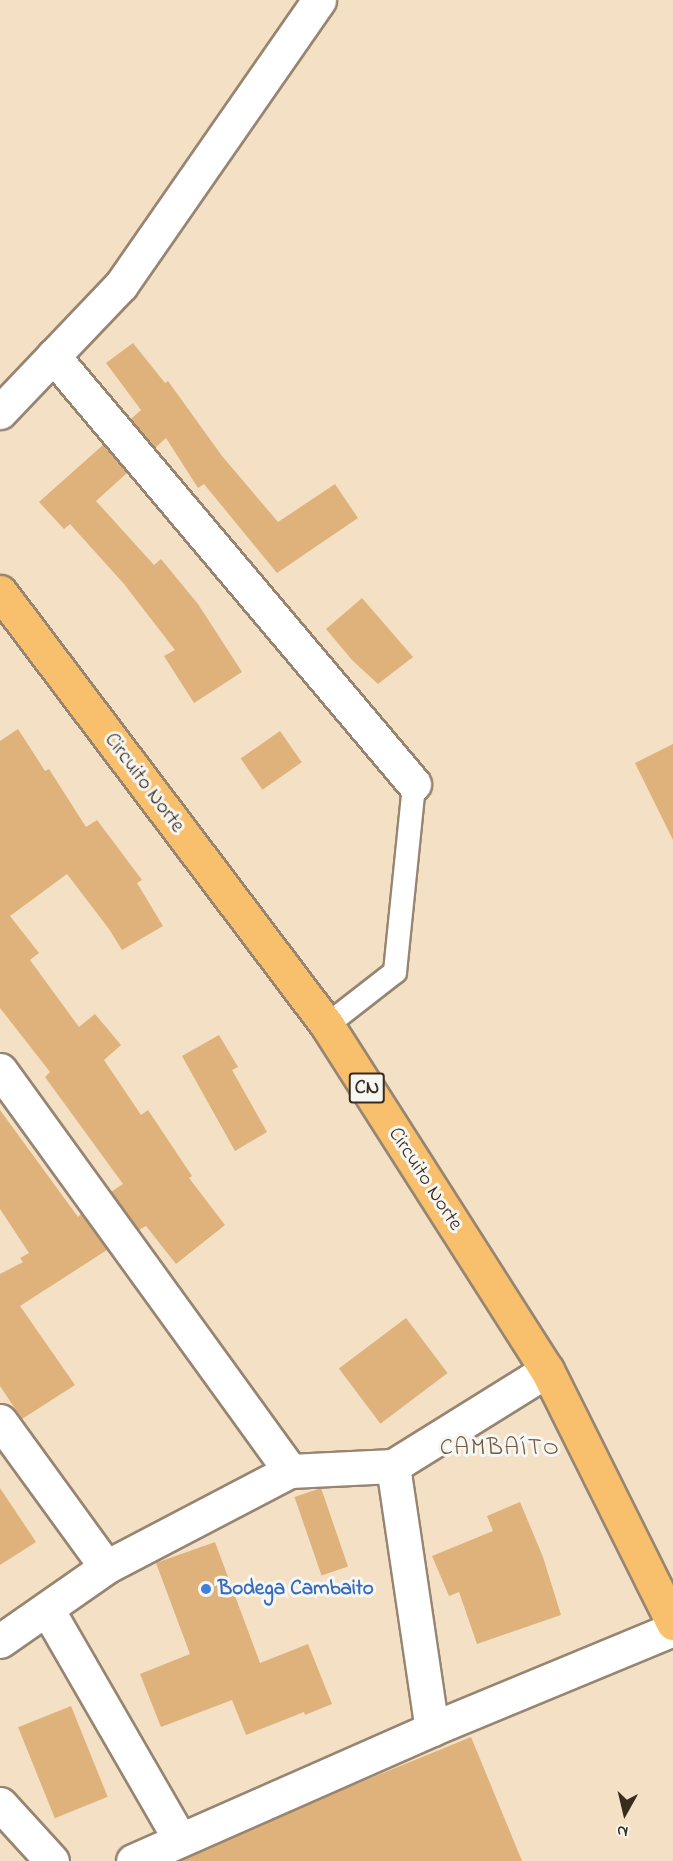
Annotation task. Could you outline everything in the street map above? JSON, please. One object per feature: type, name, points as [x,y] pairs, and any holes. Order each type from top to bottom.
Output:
[{"type":"main road","name":"Circuito Norte","points":[[0,592],[327,1025],[547,1370],[673,1623]]},
{"type":"street","points":[[0,412],[121,285],[319,0]]},
{"type":"street","points":[[53,356],[414,784]]},
{"type":"street","points":[[0,1070],[290,1471]]},
{"type":"street","points":[[0,1641],[106,1567],[290,1471],[393,1466],[547,1370]]},
{"type":"street","points":[[0,1421],[106,1567]]},
{"type":"street","points":[[393,1466],[432,1729]]},
{"type":"street","points":[[47,1609],[179,1838]]},
{"type":"street","points":[[133,1861],[179,1838],[432,1729],[673,1629]]},
{"type":"street","points":[[0,1804],[52,1861]]},
{"type":"lane","points":[[327,1025],[395,972],[414,784]]},
{"type":"building","points":[[133,343],[165,383],[168,381],[222,456],[278,522],[335,484],[358,518],[277,573],[204,484],[198,488],[166,438],[155,448],[131,419],[141,410],[106,363]]},
{"type":"building","points":[[103,445],[127,473],[96,501],[154,565],[161,559],[198,604],[242,672],[194,703],[164,656],[175,650],[124,584],[70,524],[64,529],[39,502]]},
{"type":"building","points":[[362,598],[413,657],[378,684],[352,660],[326,629]]},
{"type":"building","points":[[18,729],[45,771],[49,769],[86,827],[97,820],[142,880],[137,883],[163,926],[122,950],[67,874],[10,916],[39,953],[30,960],[79,1027],[95,1014],[121,1045],[104,1060],[141,1115],[148,1110],[192,1176],[189,1178],[225,1225],[176,1264],[146,1226],[139,1230],[111,1192],[123,1184],[45,1077],[50,1072],[0,1008],[0,741]]},
{"type":"building","points":[[280,731],[302,762],[262,790],[241,759]]},
{"type":"building","points":[[673,744],[673,840],[635,763]]},
{"type":"building","points":[[219,1035],[238,1067],[232,1070],[267,1132],[235,1151],[182,1056]]},
{"type":"building","points":[[0,1110],[78,1217],[81,1214],[107,1250],[20,1306],[75,1385],[22,1419],[0,1386],[0,1274],[23,1262],[20,1258],[29,1253],[0,1209]]},
{"type":"building","points":[[406,1318],[448,1373],[380,1424],[339,1369]]},
{"type":"building","points":[[0,1488],[36,1542],[0,1565]]},
{"type":"building","points":[[321,1488],[348,1566],[322,1576],[295,1497]]},
{"type":"building","points":[[520,1502],[543,1557],[561,1615],[477,1644],[459,1592],[449,1596],[432,1556],[493,1531],[487,1516]]},
{"type":"building","points":[[215,1542],[260,1663],[308,1644],[332,1704],[305,1715],[304,1712],[246,1735],[232,1700],[161,1727],[140,1674],[190,1654],[156,1563]]},
{"type":"building","points":[[71,1706],[108,1797],[55,1818],[18,1727]]},
{"type":"building","points":[[471,1737],[522,1861],[179,1861],[334,1793]]},
{"type":"place","name":"Bodega Cambaito","points":[[206,1589]]},
{"type":"district","name":"CAMBAÍTO","points":[[500,1449]]}]
